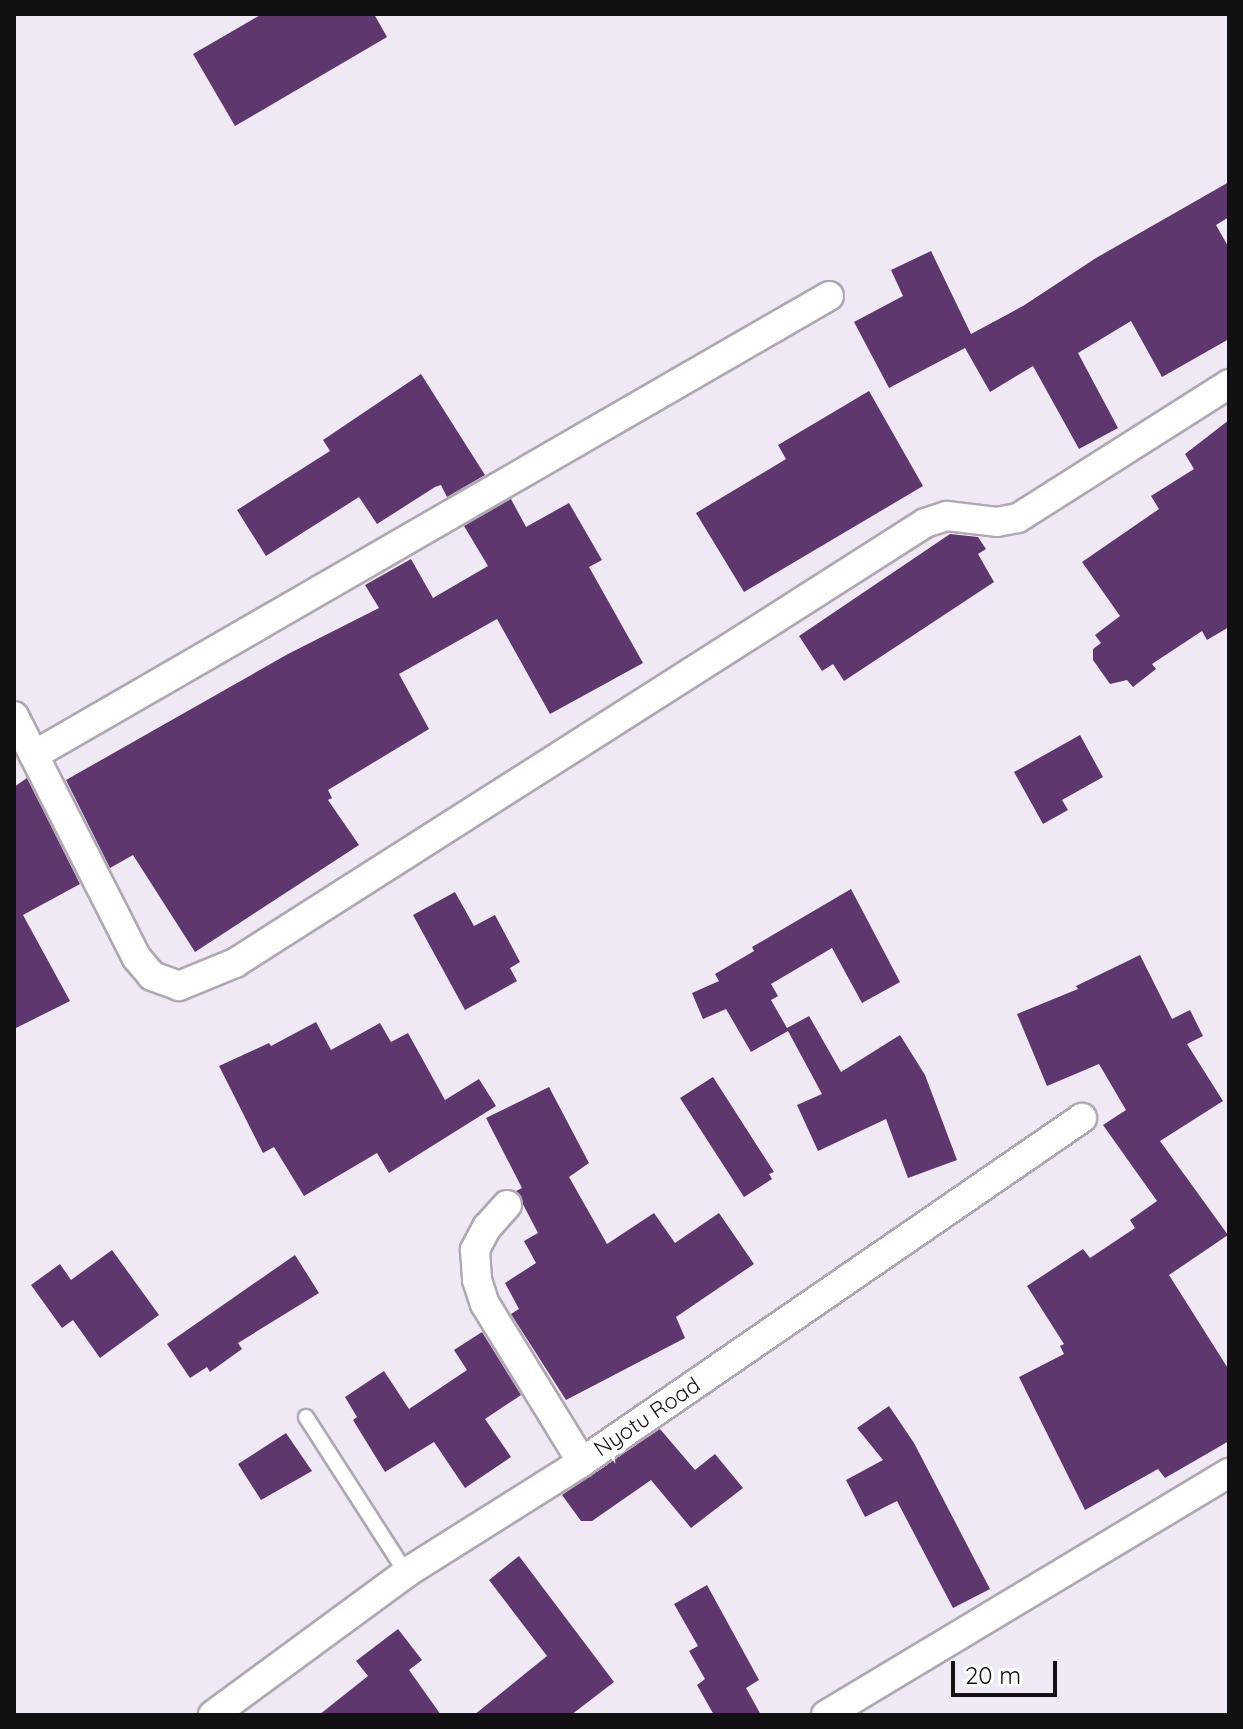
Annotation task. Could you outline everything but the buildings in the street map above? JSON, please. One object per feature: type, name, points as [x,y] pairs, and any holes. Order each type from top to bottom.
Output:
[{"type":"street","points":[[34,755],[829,296]]},
{"type":"street","points":[[14,716],[137,958],[152,976],[179,986],[235,963],[925,523],[947,516],[997,522],[1018,518],[1229,384]]},
{"type":"street","name":"Nyotu Road","points":[[213,1715],[406,1573],[582,1462],[1082,1118]]},
{"type":"street","points":[[507,1205],[487,1227],[475,1250],[477,1280],[485,1304],[582,1462]]},
{"type":"street","points":[[826,1715],[1229,1473]]},
{"type":"lane","points":[[306,1417],[406,1573]]}]
